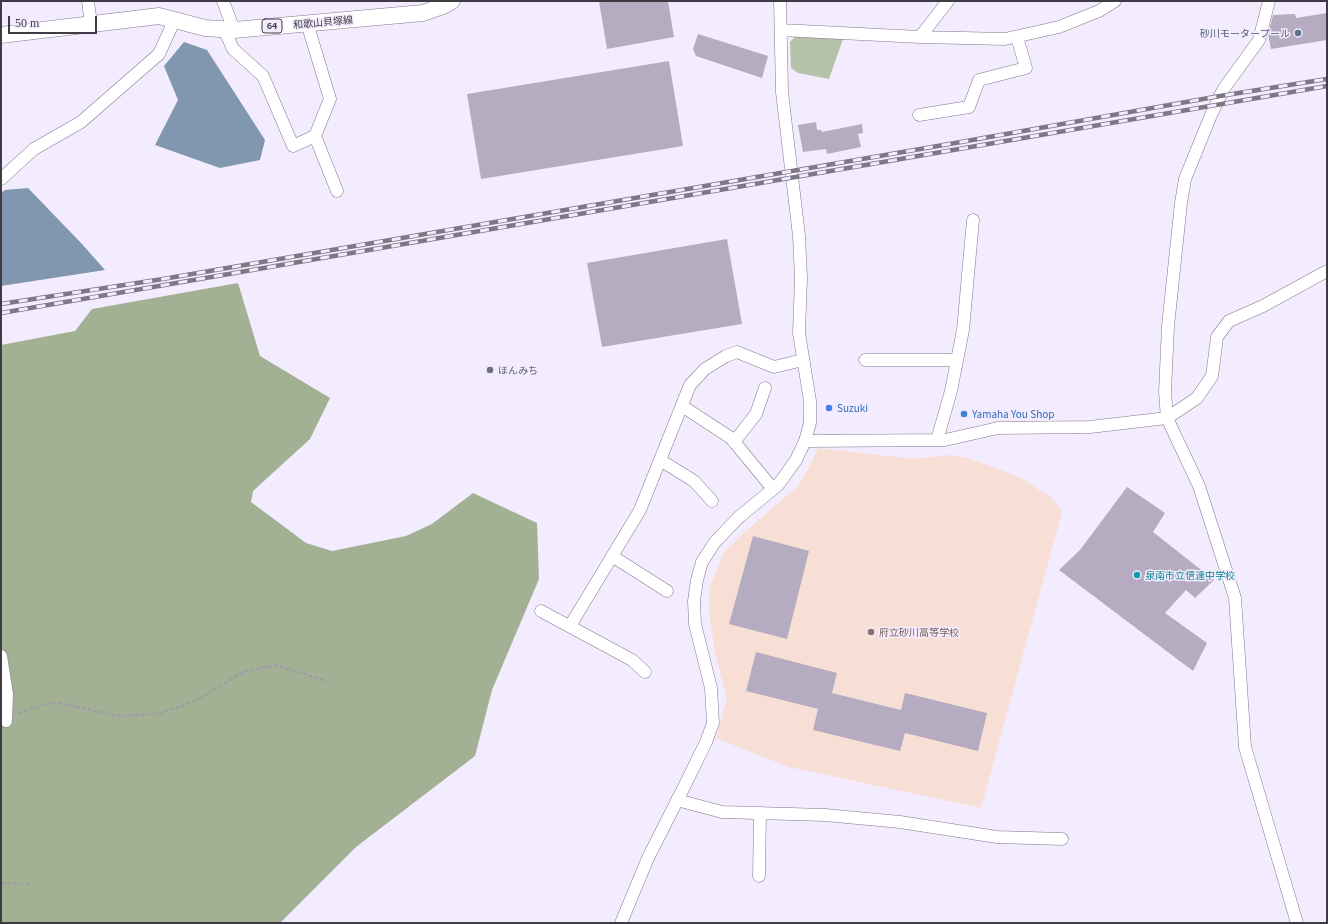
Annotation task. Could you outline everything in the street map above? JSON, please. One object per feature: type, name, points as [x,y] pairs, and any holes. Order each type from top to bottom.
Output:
[{"type":"main road","name":"和歌山貝塚線","points":[[1,35],[159,16],[205,28],[229,29],[423,13],[444,6],[452,1]]},
{"type":"street","points":[[88,1],[91,24]]},
{"type":"street","points":[[222,1],[233,49],[263,76],[293,146],[315,136],[330,99],[307,23]]},
{"type":"street","points":[[621,923],[648,858],[706,742],[713,723],[711,688],[695,624],[694,601],[697,580],[702,562],[715,542],[739,517],[778,485],[796,460],[805,441],[810,423],[810,401],[799,333],[801,278],[799,236],[782,92],[780,1]]},
{"type":"street","points":[[920,37],[948,1]]},
{"type":"street","points":[[781,30],[920,37],[1005,39],[1059,27],[1099,11],[1115,1]]},
{"type":"street","points":[[1270,1],[1259,40],[1220,96],[1185,179],[1181,203],[1168,326],[1164,392],[1167,418],[1199,486],[1234,598],[1244,747],[1297,923]]},
{"type":"street","points":[[1,179],[34,149],[82,122],[159,54],[175,19]]},
{"type":"street","points":[[919,115],[969,107],[979,80],[1026,68],[1017,37]]},
{"type":"street","points":[[315,136],[338,191]]},
{"type":"street","points":[[937,440],[951,391],[963,330],[973,220]]},
{"type":"street","points":[[805,441],[945,440],[998,428],[1090,427],[1167,418],[1197,398],[1212,376],[1217,337],[1229,321],[1262,306],[1327,271]]},
{"type":"street","points":[[570,626],[640,510],[690,385],[705,369],[726,356],[737,352],[774,366],[803,360]]},
{"type":"street","points":[[865,360],[957,360]]},
{"type":"street","points":[[734,442],[756,414],[765,388]]},
{"type":"street","points":[[682,406],[731,438],[773,489]]},
{"type":"street","points":[[660,460],[694,481],[712,501]]},
{"type":"street","points":[[612,556],[666,591]]},
{"type":"street","points":[[541,610],[632,660],[645,672]]},
{"type":"street","points":[[1,656],[6,694],[6,721]]},
{"type":"street","points":[[678,800],[722,812],[825,815],[900,822],[997,836],[1062,839]]},
{"type":"street","points":[[759,876],[760,813]]},
{"type":"path","points":[[6,721],[20,712],[53,702],[119,716],[156,714],[182,706],[195,700],[242,672],[276,665],[326,681]]},
{"type":"path","points":[[1,883],[29,884]]},
{"type":"shaded area","name":"府立砂川高等学校","points":[[818,448],[914,459],[951,455],[971,459],[1019,477],[1052,498],[1062,512],[981,808],[789,767],[716,738],[727,698],[715,653],[709,611],[709,589],[724,552],[798,486],[809,468]]},
{"type":"green space","points":[[796,36],[843,39],[829,79],[798,73],[791,68],[790,42]]},
{"type":"green space","points":[[238,283],[260,356],[330,398],[310,439],[253,491],[251,502],[306,543],[332,551],[406,536],[432,524],[473,493],[537,523],[539,579],[492,690],[475,756],[356,847],[280,923],[1,923],[1,345],[75,331],[92,309]]},
{"type":"water","points":[[184,42],[207,50],[265,140],[260,160],[220,168],[155,145],[178,100],[164,66]]},
{"type":"water","points":[[28,188],[105,270],[1,286],[1,193],[5,190]]},
{"type":"building","points":[[599,1],[668,1],[674,37],[607,49]]},
{"type":"building","name":"砂川モータープール","points":[[1327,13],[1327,40],[1271,49],[1268,34],[1273,15],[1295,14],[1296,18]]},
{"type":"building","points":[[698,34],[768,56],[762,78],[696,56],[693,49]]},
{"type":"building","points":[[669,61],[683,146],[481,179],[467,94]]},
{"type":"building","points":[[816,122],[817,130],[821,130],[822,132],[862,124],[863,133],[858,134],[861,147],[827,154],[826,149],[803,152],[798,125]]},
{"type":"building","points":[[727,239],[742,324],[602,347],[587,263]]},
{"type":"building","name":"泉南市立信達中学校","points":[[1127,487],[1165,513],[1153,532],[1214,580],[1195,598],[1186,590],[1165,613],[1207,643],[1193,671],[1059,570],[1080,550]]},
{"type":"building","points":[[753,536],[809,551],[787,639],[729,624]]},
{"type":"building","points":[[756,652],[837,673],[832,693],[901,710],[905,693],[987,713],[978,751],[905,733],[900,751],[813,730],[818,709],[746,691]]},
{"type":"railway","points":[[1,304],[163,279],[1220,96],[1327,79]]},
{"type":"railway","points":[[1,313],[1327,86]]},
{"type":"place","name":"砂川モータープール","points":[[1298,33]]},
{"type":"place","name":"ほんみち","points":[[490,370]]},
{"type":"place","name":"Suzuki","points":[[829,408]]},
{"type":"place","name":"Yamaha You Shop","points":[[964,414]]},
{"type":"place","name":"泉南市立信達中学校","points":[[1137,575]]},
{"type":"place","name":"府立砂川高等学校","points":[[871,632]]}]
